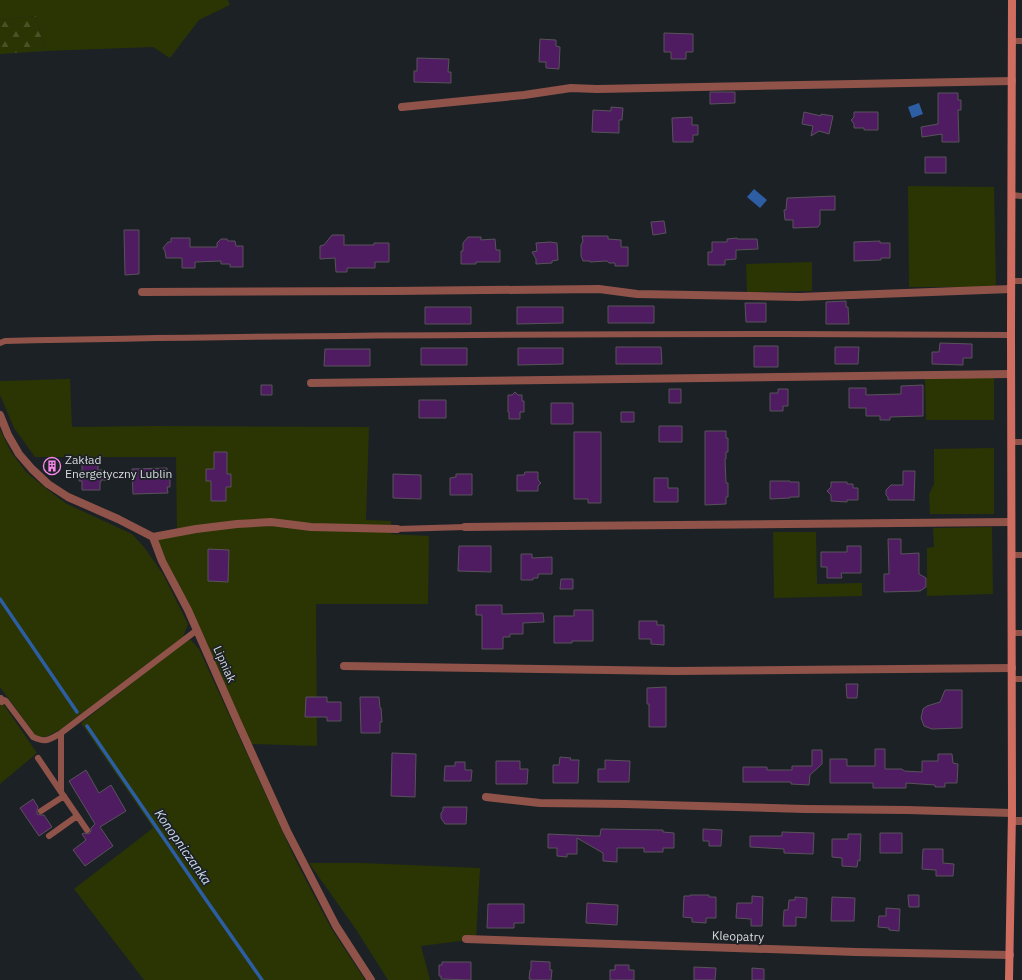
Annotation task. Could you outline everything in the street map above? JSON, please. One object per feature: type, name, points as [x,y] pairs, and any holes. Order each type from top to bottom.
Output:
[{"type":"street","points":[[1009,980],[1012,817],[1012,0]]},
{"type":"street","points":[[402,107],[524,95],[571,88],[597,89],[1012,81]]},
{"type":"street","points":[[142,292],[599,289],[637,294],[799,297],[1011,285]]},
{"type":"street","points":[[311,383],[1011,374]]},
{"type":"street","points":[[0,415],[8,435],[19,454],[48,484],[68,497],[118,519],[153,537],[237,524],[271,522],[311,527],[397,528]]},
{"type":"street","points":[[466,527],[1011,522]]},
{"type":"street","name":"Lipniak","points":[[153,537],[162,561],[188,610],[287,831],[336,926],[371,980]]},
{"type":"street","points":[[344,666],[674,672],[1012,668]]},
{"type":"street","points":[[486,797],[540,803],[907,810],[1012,817],[1022,821]]},
{"type":"street","name":"Kleopatry","points":[[466,939],[1010,956]]},
{"type":"lane","points":[[1012,41],[1022,41]]},
{"type":"lane","points":[[1012,195],[1022,196]]},
{"type":"lane","points":[[1011,285],[1022,281]]},
{"type":"lane","points":[[0,343],[5,341],[164,337],[328,335],[1011,335]]},
{"type":"lane","points":[[1011,442],[1022,442]]},
{"type":"lane","points":[[397,528],[466,527]]},
{"type":"lane","points":[[1012,555],[1022,555]]},
{"type":"lane","points":[[0,698],[2,702],[4,700],[6,701],[33,737],[39,740],[48,741],[61,733],[197,630]]},
{"type":"lane","points":[[1012,633],[1022,633]]},
{"type":"lane","points":[[1012,679],[1022,679]]},
{"type":"lane","points":[[61,733],[63,794]]},
{"type":"lane","points":[[38,758],[87,830]]},
{"type":"lane","points":[[41,811],[63,794]]},
{"type":"lane","points":[[50,836],[77,816]]},
{"type":"green space","points":[[0,0],[228,0],[230,5],[199,20],[170,58],[153,47],[45,51],[36,16],[0,20]]},
{"type":"green space","points":[[36,16],[45,51],[0,54],[0,20]]},
{"type":"green space","points":[[908,186],[994,187],[996,287],[909,287]]},
{"type":"green space","points":[[812,262],[812,291],[747,292],[746,264]]},
{"type":"green space","points":[[925,378],[994,378],[994,420],[926,420]]},
{"type":"green space","points":[[70,379],[72,427],[369,427],[366,520],[391,521],[391,534],[429,536],[428,604],[316,604],[317,746],[250,744],[153,537],[177,531],[176,457],[35,457],[14,428],[0,395],[0,381]]},
{"type":"green space","points":[[0,429],[11,452],[27,473],[48,490],[67,504],[132,534],[144,547],[163,574],[188,624],[183,637],[61,729],[46,737],[36,736],[0,687]]},
{"type":"green space","points":[[994,448],[994,514],[930,514],[929,494],[934,484],[934,449]]},
{"type":"green space","points":[[992,527],[993,594],[927,596],[927,548],[934,547],[933,528]]},
{"type":"green space","points":[[773,532],[816,532],[817,584],[862,583],[862,596],[774,598]]},
{"type":"green space","points":[[191,640],[199,649],[296,861],[331,928],[365,980],[144,980],[74,889],[153,828],[81,723],[186,641]]},
{"type":"green space","points":[[2,702],[37,753],[0,784],[0,703]]},
{"type":"green space","points":[[309,863],[362,863],[480,868],[476,939],[421,946],[430,980],[388,980],[357,931]]},
{"type":"water","points":[[919,103],[923,114],[912,118],[908,107]]},
{"type":"water","points":[[754,189],[767,200],[760,208],[747,197]]},
{"type":"building","points":[[664,33],[693,34],[693,52],[686,52],[686,59],[671,59],[671,52],[664,52]]},
{"type":"building","points":[[540,39],[556,40],[556,46],[560,47],[559,69],[546,68],[546,62],[539,62]]},
{"type":"building","points":[[417,58],[449,59],[448,72],[451,72],[451,83],[414,82],[414,71],[417,71]]},
{"type":"building","points":[[710,92],[735,92],[735,103],[710,104]]},
{"type":"building","points":[[938,93],[958,93],[958,100],[961,100],[961,110],[958,110],[959,142],[942,142],[942,134],[922,137],[921,127],[938,124]]},
{"type":"building","points":[[611,107],[623,108],[622,120],[619,120],[619,133],[592,132],[593,110],[611,111]]},
{"type":"building","points":[[804,112],[821,116],[821,114],[833,116],[829,134],[819,131],[811,136],[813,126],[802,124]]},
{"type":"building","points":[[854,112],[878,112],[878,130],[854,128],[854,124],[851,120],[854,117]]},
{"type":"building","points":[[692,117],[692,125],[698,125],[698,135],[693,135],[693,142],[673,142],[672,118]]},
{"type":"building","points":[[925,157],[946,157],[946,173],[925,173]]},
{"type":"building","points":[[835,196],[835,210],[820,210],[820,224],[818,227],[793,228],[793,220],[785,220],[784,210],[786,210],[787,198]]},
{"type":"building","points":[[664,221],[666,233],[653,235],[651,222]]},
{"type":"building","points":[[124,230],[139,230],[139,274],[125,275]]},
{"type":"building","points":[[332,235],[344,235],[344,245],[374,245],[374,243],[389,243],[389,262],[375,262],[375,268],[347,268],[347,272],[336,272],[335,258],[320,259],[320,246],[324,245]]},
{"type":"building","points":[[582,236],[608,236],[608,239],[621,240],[621,247],[628,247],[628,266],[615,266],[615,263],[609,263],[607,261],[583,261],[581,256],[581,245],[583,241]]},
{"type":"building","points":[[468,237],[481,237],[481,240],[495,239],[496,250],[500,250],[500,262],[476,262],[476,264],[461,264],[461,251],[463,251],[463,243]]},
{"type":"building","points":[[171,238],[190,238],[190,247],[217,247],[217,243],[221,239],[235,241],[236,246],[243,246],[243,267],[230,267],[230,264],[221,264],[221,261],[195,262],[195,268],[182,268],[182,258],[166,258],[163,248],[168,242],[171,242]]},
{"type":"building","points":[[727,239],[757,239],[758,249],[736,250],[736,259],[725,260],[725,265],[708,265],[708,252],[712,252],[712,242],[727,242]]},
{"type":"building","points":[[880,241],[880,243],[890,243],[890,258],[881,258],[881,260],[854,261],[854,242]]},
{"type":"building","points":[[536,243],[557,243],[558,260],[552,261],[552,263],[536,264],[536,259],[532,252],[537,251]]},
{"type":"building","points":[[846,301],[846,307],[848,307],[849,324],[826,324],[826,302]]},
{"type":"building","points":[[745,303],[766,303],[766,322],[746,322]]},
{"type":"building","points":[[608,306],[654,306],[654,323],[608,323]]},
{"type":"building","points":[[425,307],[471,307],[471,324],[425,324]]},
{"type":"building","points":[[517,307],[563,307],[563,323],[517,324]]},
{"type":"building","points":[[940,343],[972,344],[972,358],[963,358],[963,365],[932,364],[932,352],[939,352]]},
{"type":"building","points":[[754,346],[778,346],[778,367],[754,367]]},
{"type":"building","points":[[616,347],[661,347],[662,364],[616,364]]},
{"type":"building","points":[[835,347],[859,347],[858,364],[835,364]]},
{"type":"building","points":[[421,348],[467,348],[467,365],[421,365]]},
{"type":"building","points":[[518,348],[563,348],[563,364],[518,365]]},
{"type":"building","points":[[325,349],[370,349],[370,366],[324,366]]},
{"type":"building","points":[[261,385],[272,385],[272,395],[261,395]]},
{"type":"building","points":[[923,385],[923,416],[890,417],[890,420],[880,420],[880,416],[866,416],[866,408],[849,408],[849,388],[866,388],[866,395],[901,394],[901,386]]},
{"type":"building","points":[[669,389],[681,389],[681,403],[669,403]]},
{"type":"building","points":[[778,389],[788,389],[788,406],[783,406],[783,411],[770,411],[770,393],[778,393]]},
{"type":"building","points":[[515,392],[518,395],[522,395],[522,401],[524,401],[524,412],[520,412],[520,419],[509,419],[508,395],[512,395]]},
{"type":"building","points":[[419,400],[446,400],[446,418],[419,418]]},
{"type":"building","points":[[551,403],[573,403],[573,424],[551,424]]},
{"type":"building","points":[[621,412],[634,412],[634,422],[621,422]]},
{"type":"building","points":[[659,426],[682,426],[682,442],[659,442]]},
{"type":"building","points":[[705,431],[726,431],[726,438],[728,438],[728,452],[726,452],[725,459],[728,497],[726,497],[726,504],[705,505]]},
{"type":"building","points":[[574,432],[601,432],[601,503],[588,503],[588,499],[574,499]]},
{"type":"building","points":[[214,452],[227,452],[227,474],[231,474],[231,487],[226,487],[226,501],[211,501],[211,481],[206,481],[206,469],[214,469]]},
{"type":"building","points":[[82,463],[98,463],[98,470],[108,472],[108,480],[101,480],[100,482],[100,490],[82,490],[82,481],[79,481],[79,471],[82,471]]},
{"type":"building","points":[[167,468],[167,475],[170,475],[170,487],[167,487],[168,493],[133,494],[132,469]]},
{"type":"building","points":[[903,471],[915,471],[914,501],[888,500],[886,490],[891,485],[903,485]]},
{"type":"building","points":[[525,472],[538,472],[538,480],[541,483],[538,486],[538,491],[517,491],[517,475],[524,475]]},
{"type":"building","points":[[393,474],[421,475],[421,499],[393,498]]},
{"type":"building","points":[[456,474],[472,474],[472,495],[450,495],[450,478],[456,477]]},
{"type":"building","points":[[654,478],[668,478],[668,488],[678,488],[678,502],[654,502]]},
{"type":"building","points":[[770,481],[799,482],[799,497],[770,499]]},
{"type":"building","points":[[831,482],[847,482],[847,484],[853,484],[853,488],[858,488],[858,500],[847,500],[847,502],[831,501],[831,495],[827,491],[831,487]]},
{"type":"building","points":[[888,539],[901,539],[901,554],[919,553],[919,574],[926,578],[926,587],[920,591],[884,592],[884,574],[889,574]]},
{"type":"building","points":[[459,546],[491,546],[491,572],[458,571]]},
{"type":"building","points":[[847,546],[861,546],[861,573],[841,573],[842,578],[827,578],[827,567],[821,567],[821,552],[847,552]]},
{"type":"building","points":[[208,549],[229,550],[228,582],[208,581]]},
{"type":"building","points":[[521,554],[532,554],[532,558],[552,557],[552,574],[538,574],[538,578],[533,578],[533,580],[521,580]]},
{"type":"building","points":[[561,579],[573,579],[573,589],[560,589]]},
{"type":"building","points":[[476,605],[502,605],[502,614],[543,613],[544,622],[523,623],[523,634],[510,634],[510,637],[503,637],[503,649],[482,649],[482,615],[476,615]]},
{"type":"building","points":[[574,610],[593,610],[593,641],[554,643],[554,616],[574,616]]},
{"type":"building","points":[[639,621],[657,621],[657,625],[664,625],[664,645],[651,644],[651,639],[639,639]]},
{"type":"building","points":[[846,684],[858,684],[857,698],[847,698]]},
{"type":"building","points":[[666,687],[666,727],[649,727],[647,688]]},
{"type":"building","points":[[945,690],[962,690],[962,728],[932,729],[924,726],[921,718],[923,709],[927,706],[940,702]]},
{"type":"building","points":[[306,697],[327,697],[327,702],[341,702],[341,721],[327,721],[327,717],[305,717]]},
{"type":"building","points":[[360,697],[379,697],[382,722],[380,722],[380,733],[361,733]]},
{"type":"building","points":[[875,749],[885,749],[885,769],[902,769],[904,771],[922,772],[922,761],[938,761],[938,754],[952,754],[953,763],[958,764],[957,783],[945,783],[945,787],[906,783],[906,788],[873,788],[873,783],[830,783],[830,759],[847,759],[847,766],[875,766]]},
{"type":"building","points":[[812,750],[822,750],[822,764],[810,775],[809,785],[791,784],[791,782],[743,782],[743,767],[767,767],[767,770],[792,770],[792,766],[812,766]]},
{"type":"building","points":[[392,753],[416,754],[415,797],[391,796]]},
{"type":"building","points":[[560,757],[571,758],[570,760],[579,760],[578,783],[553,783],[553,765],[559,765]]},
{"type":"building","points":[[605,760],[630,761],[629,782],[598,782],[598,769],[605,769]]},
{"type":"building","points":[[496,761],[520,761],[520,769],[528,769],[527,784],[496,784]]},
{"type":"building","points":[[455,762],[465,762],[465,770],[472,770],[471,781],[444,781],[445,766],[455,766]]},
{"type":"building","points":[[86,770],[99,793],[111,785],[126,811],[100,827],[113,846],[85,866],[73,850],[86,840],[82,834],[90,833],[91,828],[95,824],[69,781]]},
{"type":"building","points":[[33,799],[38,807],[37,814],[44,815],[52,827],[39,836],[20,808]]},
{"type":"building","points":[[443,807],[467,807],[466,824],[445,824],[441,818]]},
{"type":"building","points":[[601,829],[663,830],[663,832],[674,833],[674,848],[663,848],[663,852],[644,852],[644,848],[617,848],[617,862],[603,861],[603,853],[577,838],[577,854],[567,854],[567,857],[557,856],[557,848],[548,848],[548,834],[600,836]]},
{"type":"building","points":[[703,829],[722,830],[721,846],[709,846],[709,841],[703,841]]},
{"type":"building","points":[[782,832],[814,833],[813,854],[784,853],[784,849],[750,847],[750,836],[782,836]]},
{"type":"building","points":[[880,833],[902,833],[902,853],[880,853]]},
{"type":"building","points":[[848,834],[861,834],[860,861],[858,860],[857,867],[842,866],[842,858],[832,857],[832,839],[848,839]]},
{"type":"building","points":[[923,849],[943,849],[943,863],[954,864],[953,876],[936,876],[936,870],[922,869]]},
{"type":"building","points":[[709,895],[709,897],[716,897],[716,918],[706,918],[706,923],[692,922],[692,918],[683,917],[684,896]]},
{"type":"building","points":[[908,895],[919,895],[919,907],[909,907]]},
{"type":"building","points":[[752,896],[763,897],[762,926],[751,926],[751,919],[736,918],[737,903],[752,903]]},
{"type":"building","points":[[795,897],[807,898],[806,918],[796,917],[796,926],[783,926],[784,910],[788,910],[789,900],[795,900]]},
{"type":"building","points":[[832,897],[855,898],[854,921],[831,921]]},
{"type":"building","points":[[587,903],[618,905],[617,925],[586,923]]},
{"type":"building","points":[[488,904],[524,904],[524,923],[514,923],[514,928],[487,928]]},
{"type":"building","points":[[886,908],[900,909],[899,931],[878,927],[879,916],[886,916]]},
{"type":"building","points":[[531,961],[550,962],[550,970],[552,970],[551,980],[529,979]]},
{"type":"building","points":[[442,962],[471,962],[471,980],[441,979],[441,976],[439,976],[439,965],[442,965]]},
{"type":"building","points":[[615,965],[629,965],[629,970],[634,970],[634,980],[610,980],[610,970],[615,970]]},
{"type":"building","points":[[694,967],[716,968],[715,980],[694,980]]},
{"type":"building","points":[[752,968],[764,969],[764,980],[752,980]]},
{"type":"waterway","name":"Konopniczanka","points":[[0,599],[77,712]]},
{"type":"waterway","name":"Konopniczanka","points":[[87,726],[262,980]]},
{"type":"place","name":"Zakład Energetyczny Lublin","points":[[52,466]]}]
